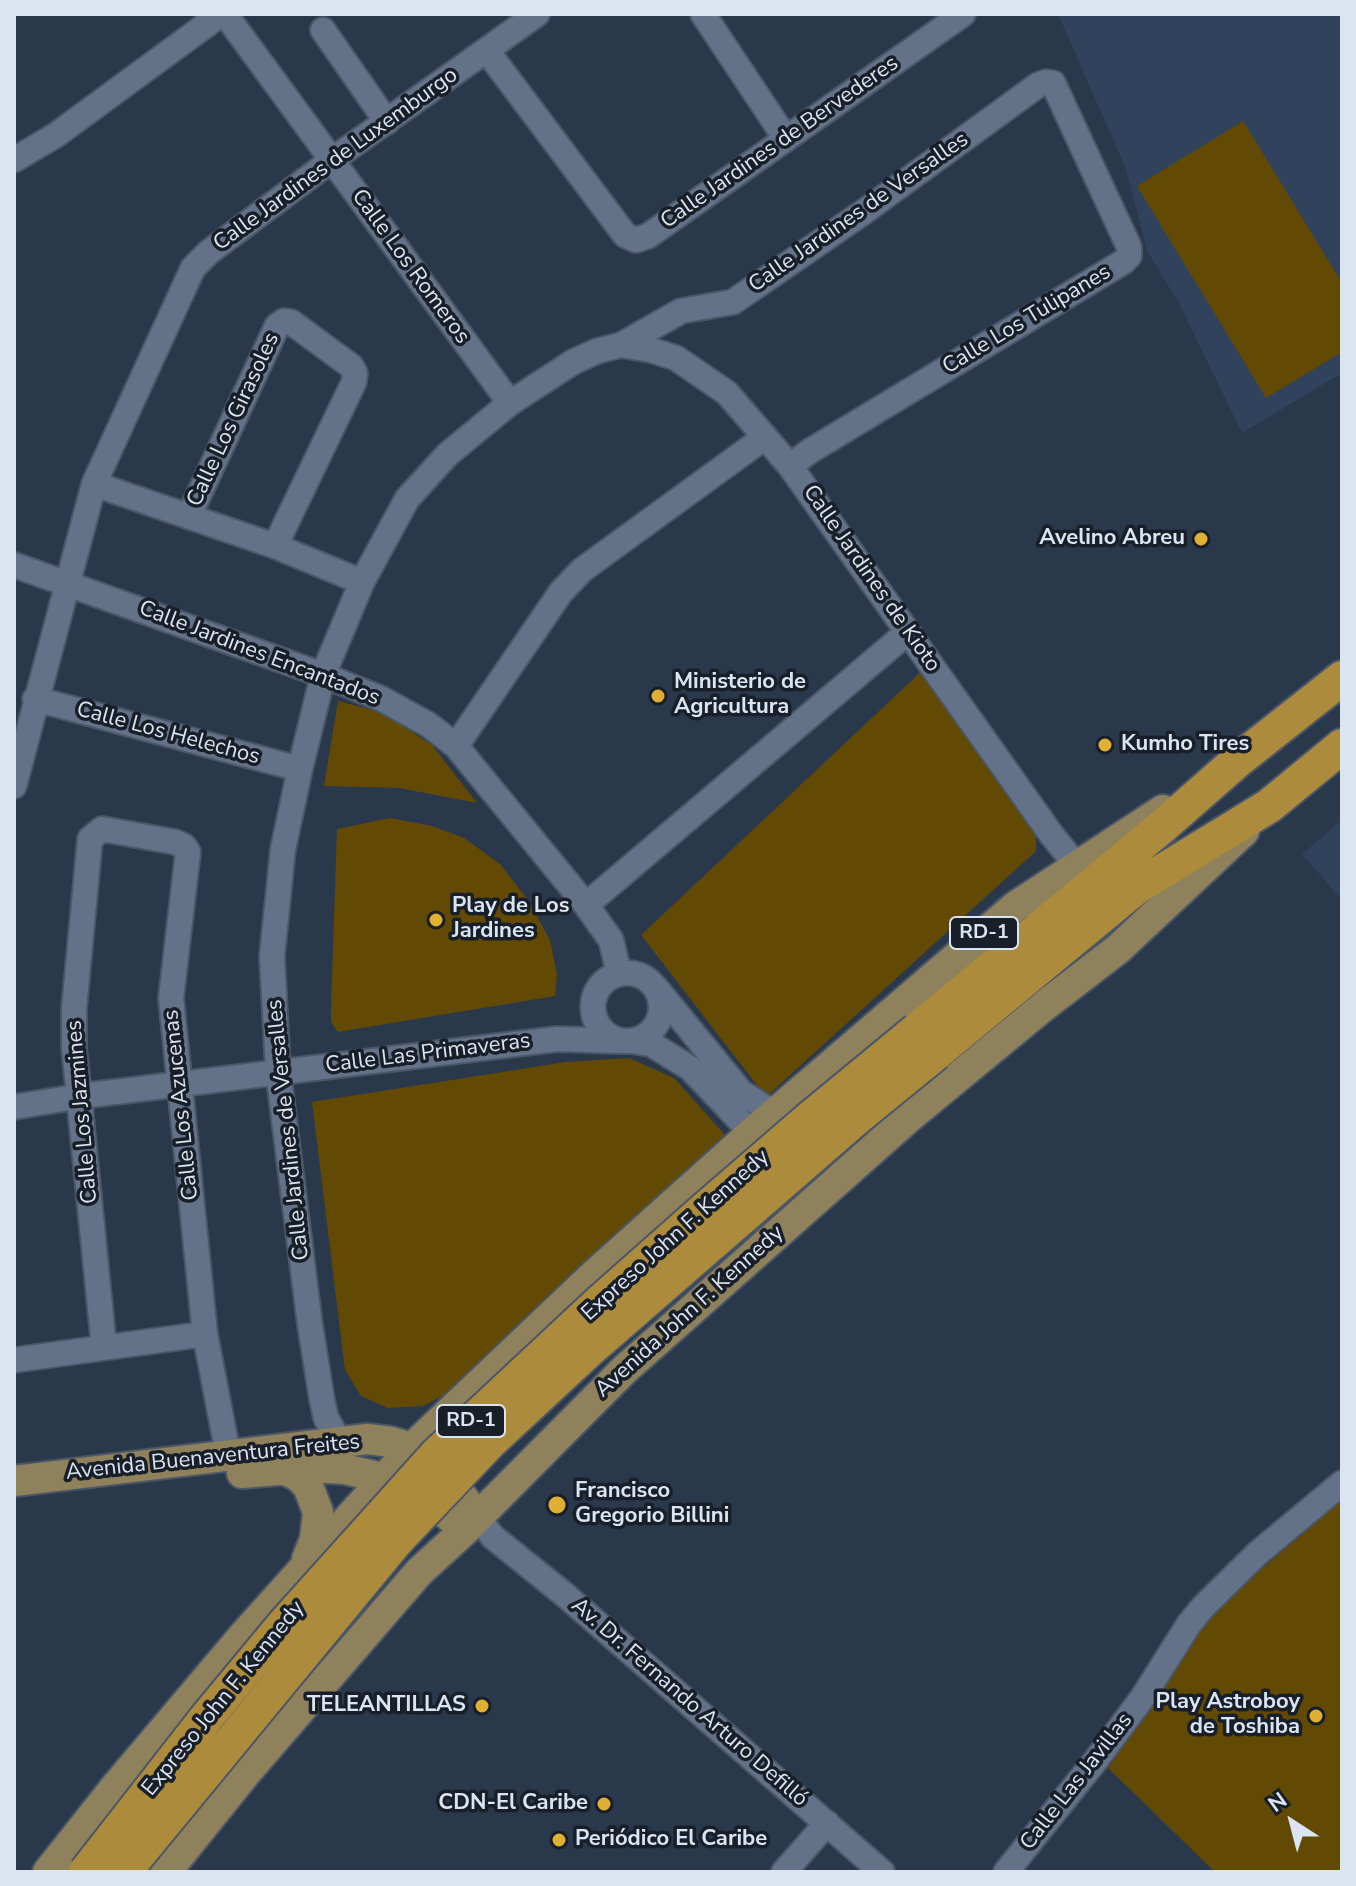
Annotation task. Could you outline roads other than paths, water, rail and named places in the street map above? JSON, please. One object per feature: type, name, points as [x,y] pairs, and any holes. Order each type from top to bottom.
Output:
[{"type":"highway","name":"Expreso John F. Kennedy","points":[[124,1872],[397,1540],[490,1442],[587,1352],[860,1115],[927,1041],[1163,826],[1237,761],[1342,678]]},
{"type":"highway","name":"Expreso John F. Kennedy","points":[[86,1872],[285,1623],[436,1455],[659,1250],[809,1119],[927,1041],[1138,886],[1269,806],[1342,746]]},
{"type":"main road","name":"RD-1","points":[[48,1872],[189,1699],[412,1448],[594,1275],[763,1124],[1016,906],[1237,761]]},
{"type":"main road","name":"Avenida John F. Kennedy","points":[[166,1872],[244,1775],[419,1572],[478,1528],[529,1462],[624,1370],[737,1272],[797,1214],[965,1071],[1118,949],[1269,806]]},
{"type":"main road","points":[[454,1408],[448,1437],[454,1457],[463,1465],[487,1474],[529,1462]]},
{"type":"main road","points":[[353,1440],[417,1426],[454,1408]]},
{"type":"main road","name":"Avenida Buenaventura Freites","points":[[14,1481],[353,1440],[392,1442],[412,1448],[439,1465],[478,1528]]},
{"type":"main road","points":[[281,1468],[298,1476],[308,1486],[318,1512],[315,1539],[303,1569]]},
{"type":"main road","name":"Avenida Buenaventura Freites","points":[[14,1501],[281,1468],[344,1469],[414,1485],[478,1528]]},
{"type":"main road","points":[[352,1515],[378,1512],[404,1520],[419,1537],[422,1546],[419,1572]]},
{"type":"street","points":[[14,160],[56,135],[223,14]]},
{"type":"street","name":"Calle Los Romeros","points":[[223,14],[510,403]]},
{"type":"street","name":"Calle Jardines de Luxemburgo","points":[[14,786],[94,484],[193,268],[209,252],[332,160],[537,14]]},
{"type":"street","points":[[703,14],[786,139]]},
{"type":"street","name":"Calle Jardines de Bervederes","points":[[487,51],[625,235],[636,240],[648,236],[963,14]]},
{"type":"street","points":[[323,30],[387,122]]},
{"type":"street","name":"Calle Los Tulipanes","points":[[790,466],[1129,256],[1129,247],[1058,90],[1053,83],[1038,85]]},
{"type":"street","name":"Calle Jardines de Versalles","points":[[353,1440],[326,1418],[322,1400],[278,1071],[272,956],[283,849],[300,769],[323,675],[362,582],[407,499],[448,454],[510,403],[573,362],[621,345],[681,311],[733,302],[1038,85]]},
{"type":"street","name":"Calle Los Girasoles","points":[[189,516],[277,326],[284,321],[291,322],[351,366],[355,373],[354,382],[275,546]]},
{"type":"street","name":"Calle Jardines de Kioto","points":[[621,345],[676,358],[727,393],[790,466],[1051,834],[1077,866]]},
{"type":"street","points":[[456,746],[561,592],[582,570],[765,437]]},
{"type":"street","points":[[94,484],[275,546],[362,582]]},
{"type":"street","name":"Calle Jardines Encantados","points":[[14,565],[323,675],[382,699],[429,725],[456,746],[586,905],[611,940],[619,973]]},
{"type":"street","points":[[586,905],[908,632]]},
{"type":"street","name":"Calle Los Helechos","points":[[35,699],[300,769]]},
{"type":"street","name":"Calle Los Azucenas","points":[[97,832],[102,829],[175,842],[188,852],[171,998],[205,1334],[228,1454]]},
{"type":"street","name":"Calle Los Jazmines","points":[[97,832],[90,839],[74,1009],[74,1047],[104,1347]]},
{"type":"street","points":[[655,986],[660,997],[658,1021],[652,1031],[642,1038],[625,1041],[610,1037],[596,1022],[592,1002],[601,984],[619,973],[639,974],[655,986],[763,1124]]},
{"type":"street","name":"Calle Las Primaveras","points":[[557,1039],[592,1002]]},
{"type":"street","name":"Calle Las Primaveras","points":[[14,1107],[182,1083],[557,1039],[651,1044],[690,1068],[763,1124]]},
{"type":"street","points":[[14,1360],[205,1334]]},
{"type":"street","name":"Calle Las Javillas","points":[[1006,1872],[1143,1697],[1189,1624],[1204,1606],[1258,1553],[1342,1483]]},
{"type":"street","name":"Av. Dr. Fernando Arturo Defilló","points":[[478,1528],[565,1595],[882,1872]]},
{"type":"street","points":[[784,1872],[827,1823]]},
{"type":"place","name":"Avelino Abreu","points":[[1201,539]]},
{"type":"place","name":"Ministerio de Agricultura","points":[[658,696]]},
{"type":"place","name":"Kumho Tires","points":[[1105,745]]},
{"type":"place","name":"Play de Los Jardines","points":[[436,920]]},
{"type":"place","name":"Francisco Gregorio Billini","points":[[557,1505]]},
{"type":"place","name":"TELEANTILLAS","points":[[482,1706]]},
{"type":"place","name":"Play Astroboy de Toshiba","points":[[1316,1716]]},
{"type":"place","name":"CDN-El Caribe","points":[[604,1804]]},
{"type":"place","name":"Periódico El Caribe","points":[[559,1840]]}]
